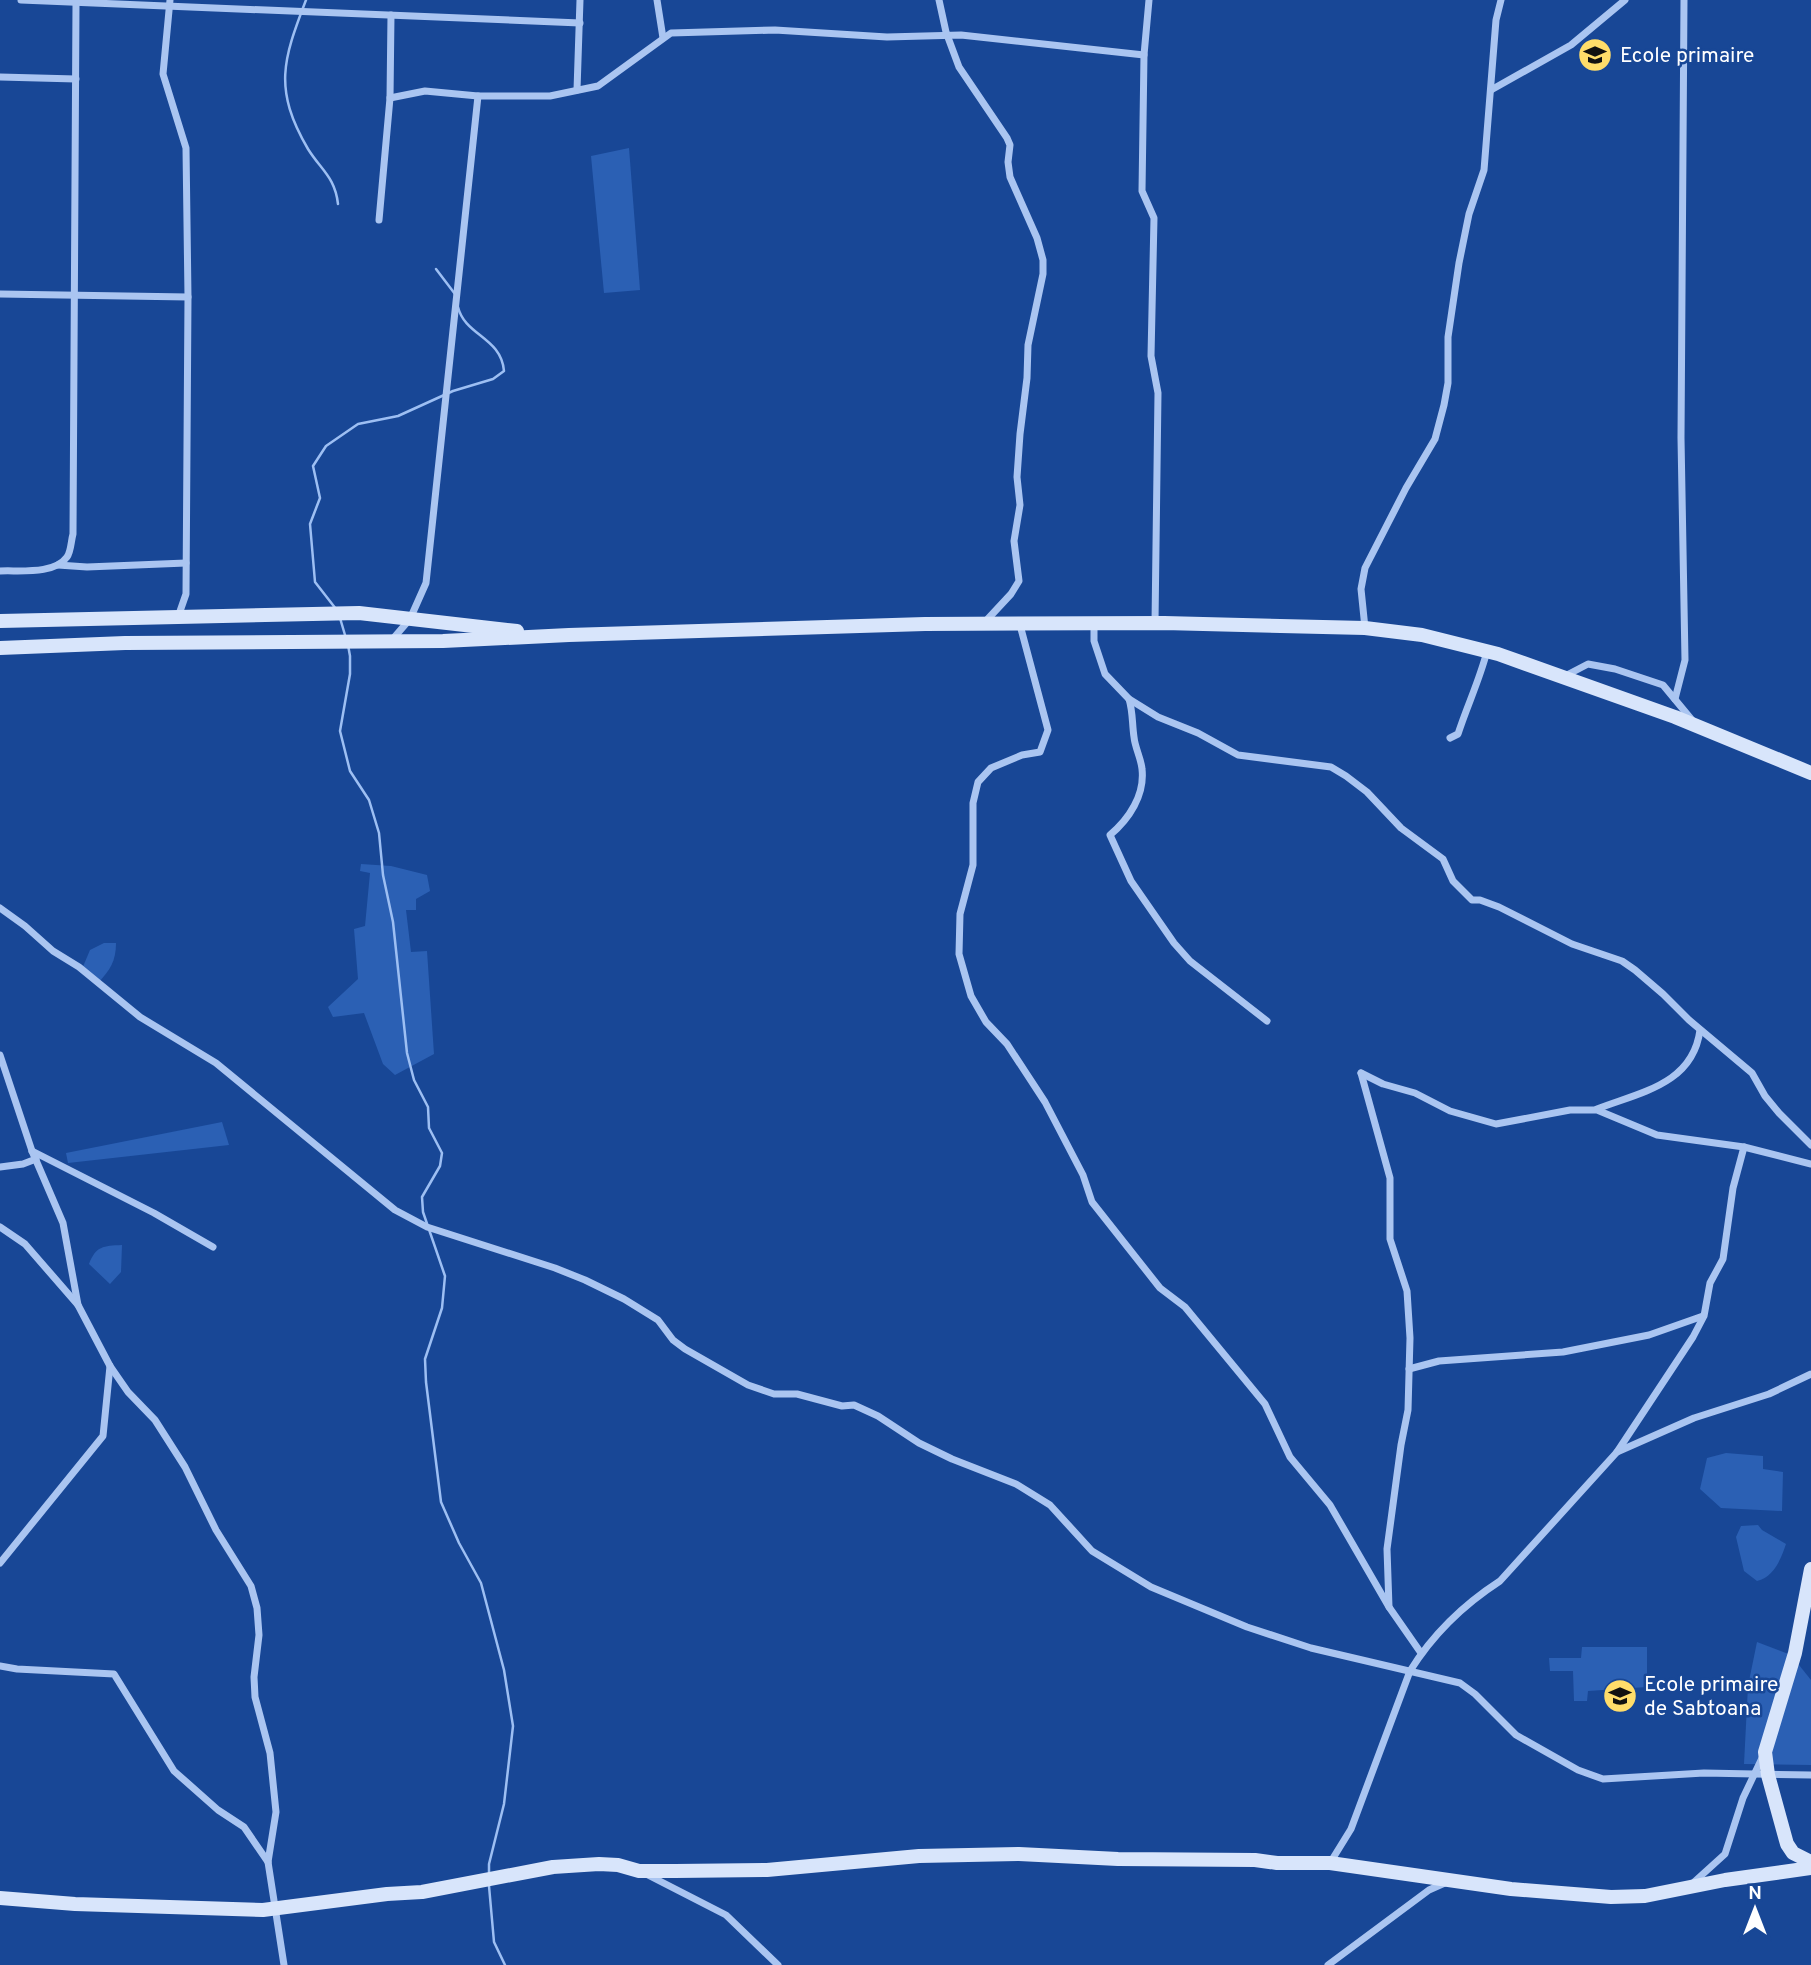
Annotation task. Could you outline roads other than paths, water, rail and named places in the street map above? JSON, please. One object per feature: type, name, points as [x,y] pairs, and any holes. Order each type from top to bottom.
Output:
[{"type":"street","points":[[21,0],[169,3],[580,23]]},
{"type":"street","points":[[578,90],[580,0]]},
{"type":"street","points":[[657,0],[663,38]]},
{"type":"street","points":[[939,0],[947,35],[964,76],[1010,145],[1010,177],[1037,238],[1043,260],[1040,295],[1028,345],[1020,434],[1017,477],[1020,505],[1014,541],[1019,581],[983,625]]},
{"type":"street","points":[[1149,0],[1144,55],[1142,191],[1154,218],[1151,356],[1158,393],[1155,623]]},
{"type":"street","points":[[1364,628],[1361,589],[1365,568],[1406,488],[1435,439],[1444,405],[1448,383],[1448,337],[1469,214],[1484,170],[1496,20],[1501,0]]},
{"type":"street","points":[[1491,90],[1571,45],[1625,0]]},
{"type":"street","points":[[1675,699],[1685,660],[1681,438],[1684,0]]},
{"type":"street","points":[[57,565],[68,556],[73,534],[76,3]]},
{"type":"street","points":[[169,3],[163,74],[186,148],[188,297],[186,594],[177,618]]},
{"type":"street","points":[[379,220],[390,98],[391,15]]},
{"type":"street","points":[[390,98],[425,91],[478,96],[550,96],[598,86],[671,33],[775,30],[887,37],[961,35],[1144,55]]},
{"type":"street","points":[[0,77],[76,79]]},
{"type":"street","points":[[391,642],[410,619],[426,583],[478,96]]},
{"type":"street","points":[[0,294],[188,297]]},
{"type":"street","points":[[0,571],[44,569],[57,565],[88,567],[186,563]]},
{"type":"street","points":[[0,621],[359,613],[557,635]]},
{"type":"street","points":[[0,648],[270,641],[391,642],[794,626],[1155,623],[1364,628],[1422,635],[1487,651],[1697,726],[1811,773]]},
{"type":"street","points":[[1094,624],[1094,641],[1105,674],[1129,699],[1158,718],[1198,733],[1238,755],[1331,767],[1357,783],[1401,828],[1443,859],[1453,881],[1472,900],[1499,907],[1572,944],[1622,961],[1655,987],[1700,1030],[1752,1073],[1765,1096],[1811,1145]]},
{"type":"street","points":[[1020,625],[1048,730],[1040,752],[1022,755],[991,768],[978,782],[973,803],[973,865],[961,914],[959,954],[971,996],[986,1022],[1007,1044],[1045,1102],[1083,1175],[1092,1202],[1160,1289],[1185,1307],[1265,1404],[1290,1457],[1329,1505],[1389,1607],[1421,1653]]},
{"type":"street","points":[[1450,738],[1458,734],[1471,692],[1483,669],[1487,651]]},
{"type":"street","points":[[1564,677],[1588,664],[1615,669],[1662,685],[1697,726]]},
{"type":"street","points":[[1129,699],[1134,738],[1142,770],[1142,788],[1134,807],[1110,835],[1131,881],[1174,943],[1190,961],[1267,1021]]},
{"type":"street","points":[[0,908],[140,1017],[216,1063],[395,1210],[427,1227],[565,1272],[624,1299],[658,1320],[673,1340],[685,1349],[748,1385],[774,1394],[797,1394],[842,1406],[854,1405],[878,1416],[919,1443],[1016,1484],[1050,1505],[1092,1551],[1151,1587],[1247,1627],[1311,1648],[1460,1683],[1475,1694],[1516,1735],[1589,1775],[1603,1779],[1704,1773],[1811,1775]]},
{"type":"street","points":[[1389,1607],[1387,1549],[1408,1410],[1410,1338],[1407,1291],[1390,1239],[1390,1178],[1361,1073],[1383,1084],[1415,1093],[1451,1111],[1496,1124],[1570,1110],[1597,1110],[1671,1080],[1692,1057],[1700,1030]]},
{"type":"street","points":[[0,1055],[32,1151],[63,1223],[78,1305]]},
{"type":"street","points":[[1597,1110],[1657,1135],[1744,1147],[1811,1164]]},
{"type":"street","points":[[1331,1863],[1351,1829],[1410,1671],[1421,1653],[1476,1596],[1500,1581],[1617,1452],[1693,1337],[1704,1316],[1710,1283],[1723,1259],[1733,1188],[1744,1147]]},
{"type":"street","points":[[32,1151],[154,1213],[212,1247]]},
{"type":"street","points":[[0,1167],[36,1159]]},
{"type":"street","points":[[0,1227],[25,1244],[78,1305],[110,1366],[128,1392],[155,1420],[185,1467],[216,1530],[251,1586],[260,1635],[254,1677],[255,1697],[270,1754],[276,1812],[268,1862],[284,1965]]},
{"type":"street","points":[[1409,1369],[1440,1360],[1563,1352],[1649,1335],[1704,1316]]},
{"type":"street","points":[[0,1563],[103,1436],[110,1366]]},
{"type":"street","points":[[1617,1452],[1693,1418],[1769,1394],[1811,1374]]},
{"type":"street","points":[[1811,1569],[1795,1653],[1765,1752],[1762,1775],[1787,1844],[1793,1853],[1811,1862]]},
{"type":"street","points":[[0,1666],[114,1674],[174,1771],[219,1811],[244,1827],[268,1862]]},
{"type":"street","points":[[1686,1888],[1710,1870],[1725,1854],[1743,1798],[1762,1775]]},
{"type":"street","points":[[639,1871],[767,1870],[919,1856],[1019,1854],[1118,1859],[1242,1859],[1331,1863],[1510,1889],[1611,1897],[1646,1896],[1811,1868]]},
{"type":"street","points":[[0,1898],[229,1910],[275,1908],[422,1892],[553,1867],[618,1865],[639,1871],[726,1915],[778,1965]]},
{"type":"street","points":[[1328,1965],[1429,1889],[1451,1880]]},
{"type":"waterway","points":[[306,0],[287,58],[286,91],[297,128],[308,149],[331,180],[338,204]]},
{"type":"waterway","points":[[436,269],[455,294]]},
{"type":"waterway","points":[[336,609],[315,582],[310,524],[320,498],[313,466],[326,446],[358,424],[398,416],[453,391],[493,379],[504,371],[497,351],[468,324],[458,307]]},
{"type":"waterway","points":[[340,618],[345,635]]},
{"type":"waterway","points":[[348,645],[350,674],[340,731],[350,771],[369,800],[379,833],[383,875],[393,922],[407,1053],[414,1080],[428,1107],[429,1128],[442,1153],[440,1166],[422,1197],[423,1212],[445,1276],[442,1308],[425,1359],[441,1502],[481,1583],[504,1670],[513,1726],[504,1804],[489,1872]]},
{"type":"waterway","points":[[489,1886],[494,1942],[505,1965]]},
{"type":"place","name":"Ecole primaire","points":[[1595,55]]},
{"type":"place","name":"Ecole primaire de Sabtoana","points":[[1620,1696]]}]
